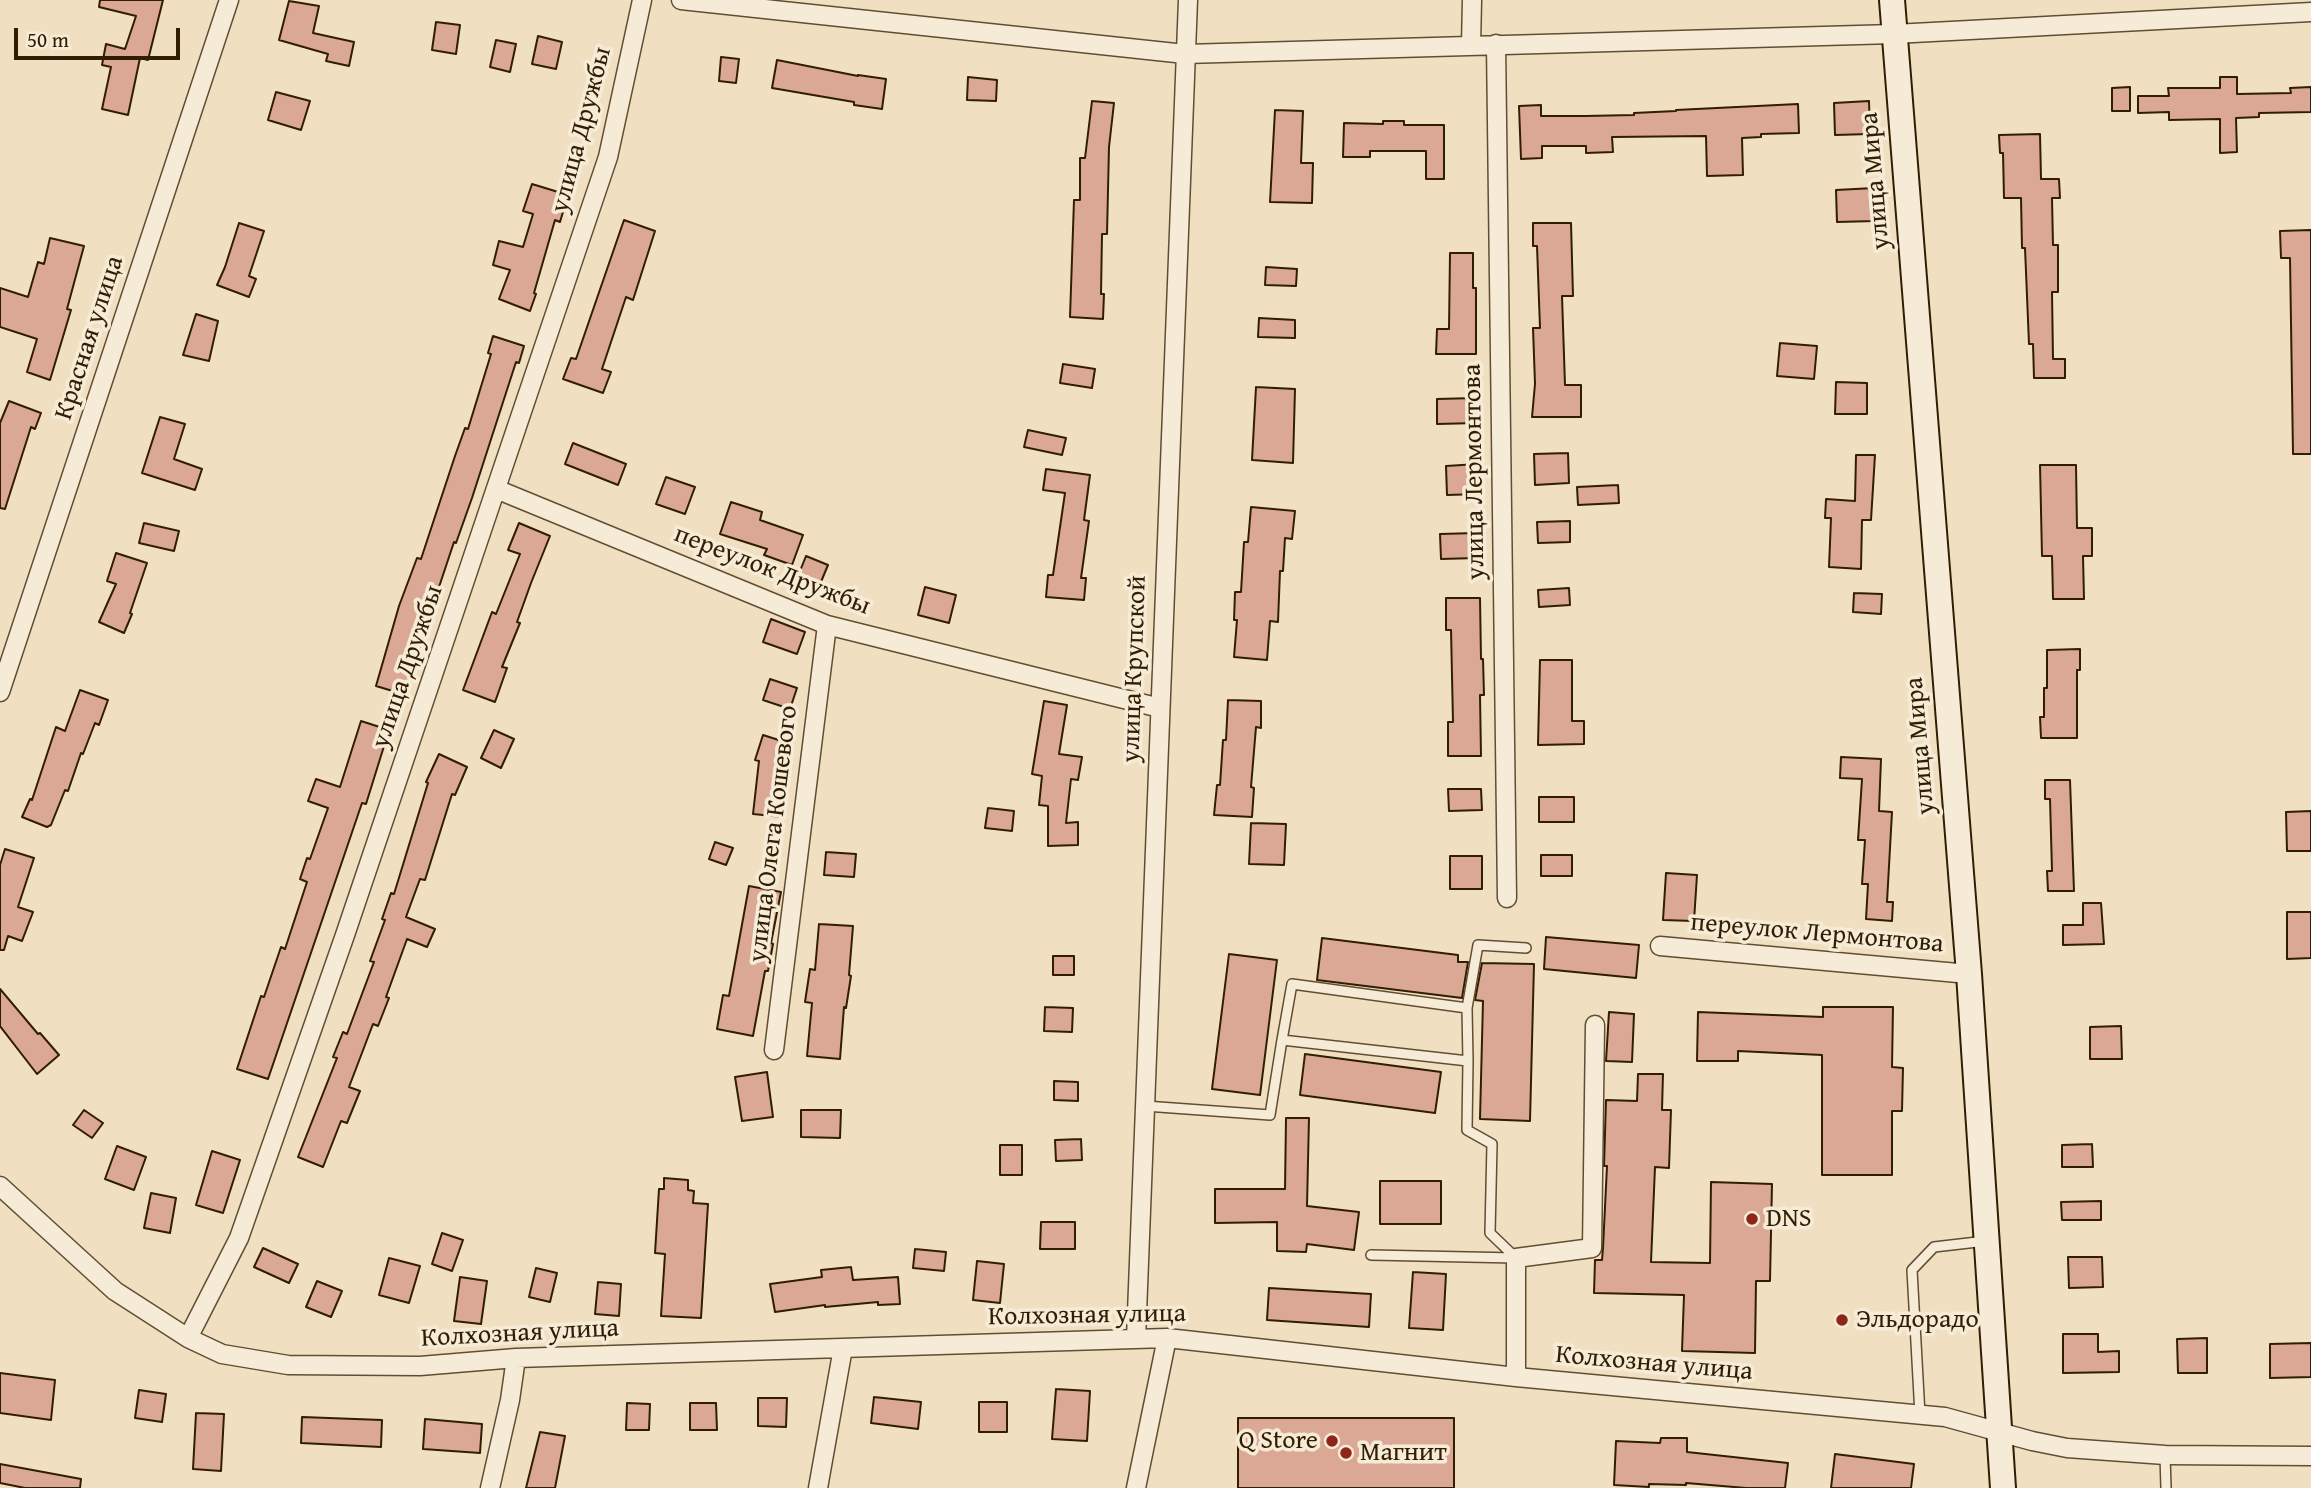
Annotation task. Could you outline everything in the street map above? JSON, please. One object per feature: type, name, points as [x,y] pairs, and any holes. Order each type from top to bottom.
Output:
[{"type":"main road","name":"улица Мира","points":[[1892,0],[1969,974],[2003,1488]]},
{"type":"street","name":"Красная улица","points":[[0,692],[229,0]]},
{"type":"street","name":"улица Дружбы","points":[[188,1338],[239,1238],[350,922],[608,157],[642,0]]},
{"type":"street","points":[[681,0],[807,8],[1185,54],[1894,34],[2311,12]]},
{"type":"street","name":"улица Крупской","points":[[1136,1339],[1188,0]]},
{"type":"street","points":[[1471,46],[1472,0]]},
{"type":"street","name":"улица Лермонтова","points":[[1496,44],[1507,898]]},
{"type":"street","name":"переулок Дружбы","points":[[496,489],[827,625],[1160,708]]},
{"type":"street","name":"улица Олега Кошевого","points":[[774,1050],[827,625]]},
{"type":"street","name":"переулок Лермонтова","points":[[1660,947],[1969,974]]},
{"type":"street","points":[[1516,1377],[1516,1258],[1592,1248],[1595,1025]]},
{"type":"street","name":"Колхозная улица","points":[[0,1186],[116,1291],[188,1338],[222,1354],[288,1365],[419,1366],[516,1359],[1167,1338],[1516,1377],[1945,1417],[2067,1448],[2165,1455],[2311,1456]]},
{"type":"street","points":[[1136,1488],[1167,1338]]},
{"type":"street","points":[[818,1488],[843,1348]]},
{"type":"street","points":[[490,1488],[510,1400],[516,1359]]},
{"type":"lane","points":[[1516,1258],[1490,1233],[1492,1144],[1467,1130],[1467,1008],[1478,945],[1526,948]]},
{"type":"lane","points":[[1145,1106],[1270,1115],[1292,984],[1467,1008]]},
{"type":"lane","points":[[1282,1040],[1468,1061]]},
{"type":"lane","points":[[1920,1415],[1912,1270],[1934,1247],[1987,1241]]},
{"type":"lane","points":[[1371,1255],[1516,1258]]},
{"type":"lane","points":[[2165,1455],[2166,1488]]},
{"type":"building","points":[[100,0],[163,0],[148,60],[140,58],[128,115],[102,109],[111,67],[102,65],[106,44],[125,49],[136,16],[99,7]]},
{"type":"building","points":[[289,1],[319,6],[313,33],[354,42],[349,66],[326,61],[328,54],[279,40]]},
{"type":"building","points":[[436,22],[460,25],[456,54],[432,50]]},
{"type":"building","points":[[538,36],[562,42],[556,69],[532,64]]},
{"type":"building","points":[[496,40],[516,44],[510,72],[490,67]]},
{"type":"building","points":[[721,57],[739,59],[736,83],[719,81]]},
{"type":"building","points":[[777,60],[886,79],[882,109],[772,88]]},
{"type":"building","points":[[968,77],[997,80],[996,101],[967,100]]},
{"type":"building","points":[[2220,77],[2237,77],[2237,94],[2291,93],[2290,88],[2311,87],[2311,112],[2259,113],[2259,117],[2236,118],[2237,152],[2220,153],[2220,119],[2169,120],[2169,112],[2138,113],[2138,96],[2169,96],[2168,88],[2220,88]]},
{"type":"building","points":[[2130,87],[2130,111],[2112,111],[2112,88]]},
{"type":"building","points":[[276,92],[310,101],[301,130],[268,120]]},
{"type":"building","points":[[1092,101],[1114,103],[1109,147],[1107,234],[1102,234],[1103,319],[1070,317],[1074,200],[1080,200],[1080,158],[1085,158]]},
{"type":"building","points":[[1869,101],[1870,134],[1835,135],[1834,103]]},
{"type":"building","points":[[1798,104],[1799,133],[1761,134],[1761,137],[1742,138],[1743,175],[1707,176],[1706,136],[1612,137],[1613,152],[1586,153],[1586,146],[1542,146],[1542,158],[1521,159],[1519,106],[1541,105],[1541,116],[1585,116]]},
{"type":"building","points":[[1275,110],[1303,111],[1301,163],[1313,163],[1312,203],[1270,202]]},
{"type":"building","points":[[1383,121],[1404,121],[1404,125],[1444,125],[1444,179],[1426,179],[1426,151],[1370,151],[1370,157],[1343,157],[1344,123],[1383,124]]},
{"type":"building","points":[[2040,134],[2041,179],[2059,179],[2060,198],[2052,198],[2053,245],[2058,245],[2058,292],[2052,292],[2053,359],[2065,359],[2065,378],[2034,378],[2033,344],[2029,344],[2025,248],[2022,248],[2021,198],[2004,198],[2003,153],[2000,153],[1999,135]]},
{"type":"building","points":[[532,184],[568,195],[560,222],[555,220],[530,311],[499,299],[510,270],[493,265],[499,241],[523,247],[533,214],[523,211]]},
{"type":"building","points":[[1874,188],[1875,221],[1837,222],[1836,190]]},
{"type":"building","points":[[624,220],[655,231],[633,300],[626,297],[602,369],[611,372],[603,393],[563,379],[571,358],[576,359]]},
{"type":"building","points":[[239,223],[264,231],[249,276],[256,279],[249,297],[217,285]]},
{"type":"building","points":[[1533,223],[1571,223],[1573,296],[1562,296],[1565,385],[1581,385],[1581,417],[1532,417],[1535,384],[1533,328],[1540,328],[1537,246],[1533,246]]},
{"type":"building","points":[[2311,230],[2311,454],[2293,454],[2290,258],[2281,258],[2280,231]]},
{"type":"building","points":[[50,238],[84,246],[67,309],[71,310],[50,380],[27,372],[37,339],[0,327],[0,288],[28,297],[38,262],[44,264]]},
{"type":"building","points":[[1450,253],[1473,253],[1476,354],[1436,354],[1437,329],[1449,329]]},
{"type":"building","points":[[1266,267],[1297,269],[1296,286],[1265,285]]},
{"type":"building","points":[[196,314],[218,321],[209,361],[183,355]]},
{"type":"building","points":[[1259,318],[1295,320],[1295,338],[1258,337]]},
{"type":"building","points":[[493,336],[524,346],[519,363],[516,362],[456,543],[454,542],[406,695],[376,686],[399,606],[417,558],[421,559],[465,428],[468,429],[491,354],[488,353]]},
{"type":"building","points":[[1780,343],[1817,346],[1814,379],[1777,376]]},
{"type":"building","points":[[1063,364],[1095,369],[1092,388],[1060,383]]},
{"type":"building","points":[[1836,382],[1867,383],[1867,414],[1835,414]]},
{"type":"building","points":[[1256,387],[1295,389],[1293,463],[1252,460]]},
{"type":"building","points":[[1476,398],[1477,423],[1437,424],[1437,399]]},
{"type":"building","points":[[9,401],[41,413],[35,429],[31,427],[5,509],[0,508],[0,423]]},
{"type":"building","points":[[160,417],[185,424],[174,459],[202,469],[195,490],[142,473]]},
{"type":"building","points":[[1028,430],[1066,438],[1062,455],[1024,447]]},
{"type":"building","points":[[573,443],[626,464],[618,485],[565,464]]},
{"type":"building","points":[[1568,453],[1569,483],[1535,485],[1534,454]]},
{"type":"building","points":[[1856,455],[1875,455],[1871,520],[1862,520],[1861,569],[1829,567],[1831,518],[1825,518],[1826,499],[1855,501]]},
{"type":"building","points":[[1478,464],[1479,494],[1447,495],[1446,466]]},
{"type":"building","points":[[2040,465],[2076,465],[2077,528],[2092,528],[2092,556],[2083,556],[2084,599],[2053,599],[2052,556],[2042,556]]},
{"type":"building","points":[[1046,469],[1090,475],[1084,520],[1089,521],[1081,578],[1086,578],[1084,600],[1046,597],[1048,575],[1053,575],[1065,493],[1043,490]]},
{"type":"building","points":[[666,477],[695,487],[685,514],[656,504]]},
{"type":"building","points":[[1618,485],[1619,503],[1578,505],[1577,487]]},
{"type":"building","points":[[731,502],[762,512],[760,520],[803,535],[792,565],[764,555],[767,549],[720,534]]},
{"type":"building","points":[[1251,507],[1295,511],[1292,539],[1285,538],[1283,571],[1280,571],[1278,622],[1270,621],[1267,660],[1234,657],[1237,620],[1234,620],[1235,592],[1241,592],[1244,542],[1248,542]]},
{"type":"building","points":[[1570,521],[1570,542],[1538,543],[1537,522]]},
{"type":"building","points":[[144,523],[179,531],[174,551],[139,543]]},
{"type":"building","points":[[519,523],[550,536],[502,667],[507,668],[495,702],[463,690],[492,612],[496,614],[520,554],[508,550]]},
{"type":"building","points":[[1476,533],[1477,558],[1441,559],[1440,534]]},
{"type":"building","points":[[116,553],[147,563],[124,633],[99,622],[116,584],[107,581]]},
{"type":"building","points":[[806,556],[828,565],[818,589],[796,581]]},
{"type":"building","points":[[925,587],[956,595],[949,623],[918,615]]},
{"type":"building","points":[[1569,588],[1570,605],[1539,607],[1538,590]]},
{"type":"building","points":[[1854,593],[1882,594],[1881,614],[1853,612]]},
{"type":"building","points":[[1446,598],[1480,598],[1484,695],[1480,695],[1481,756],[1448,756],[1448,722],[1453,722],[1451,630],[1446,630]]},
{"type":"building","points":[[771,619],[805,632],[797,654],[763,642]]},
{"type":"building","points":[[2080,649],[2080,670],[2077,670],[2077,738],[2041,738],[2040,717],[2044,717],[2044,688],[2047,688],[2047,650]]},
{"type":"building","points":[[1540,660],[1572,660],[1572,721],[1584,721],[1584,744],[1538,745]]},
{"type":"building","points":[[770,679],[797,688],[790,709],[763,700]]},
{"type":"building","points":[[80,690],[108,700],[99,725],[95,723],[83,754],[81,753],[68,791],[65,790],[51,825],[47,827],[22,817],[30,799],[32,800],[56,727],[65,731]]},
{"type":"building","points":[[1228,700],[1261,701],[1261,728],[1256,727],[1251,787],[1254,788],[1252,817],[1214,815],[1217,785],[1220,785],[1223,740],[1226,740]]},
{"type":"building","points":[[1044,701],[1067,705],[1059,754],[1082,757],[1078,780],[1071,779],[1066,823],[1078,822],[1078,845],[1048,846],[1048,806],[1039,805],[1042,776],[1032,774]]},
{"type":"building","points":[[361,721],[389,730],[366,804],[362,803],[268,1079],[237,1069],[261,996],[264,997],[281,947],[285,949],[307,882],[300,879],[328,808],[308,801],[316,779],[340,787]]},
{"type":"building","points":[[494,730],[514,739],[501,768],[481,758]]},
{"type":"building","points":[[763,735],[788,743],[777,785],[787,786],[783,817],[753,814],[759,761],[755,760]]},
{"type":"building","points":[[439,754],[467,767],[455,795],[452,794],[425,880],[420,879],[406,917],[435,929],[427,947],[407,939],[386,997],[389,998],[378,1026],[373,1024],[349,1087],[360,1091],[347,1123],[341,1121],[323,1167],[298,1157],[337,1058],[333,1057],[343,1032],[347,1034],[374,962],[370,961],[385,920],[382,919],[391,893],[394,894],[428,783],[426,782]]},
{"type":"building","points":[[1841,757],[1881,759],[1879,811],[1892,812],[1887,902],[1893,902],[1892,921],[1866,919],[1868,884],[1862,884],[1865,840],[1858,840],[1862,779],[1840,778]]},
{"type":"building","points":[[2045,780],[2070,780],[2074,891],[2048,891],[2047,871],[2052,871],[2050,799],[2045,799]]},
{"type":"building","points":[[1448,789],[1481,789],[1482,810],[1449,811]]},
{"type":"building","points":[[1539,797],[1574,797],[1574,822],[1539,822]]},
{"type":"building","points":[[988,808],[1014,811],[1012,831],[985,828]]},
{"type":"building","points":[[2311,811],[2311,851],[2287,851],[2286,812]]},
{"type":"building","points":[[1251,823],[1286,824],[1284,865],[1249,864]]},
{"type":"building","points":[[715,842],[733,848],[726,865],[709,859]]},
{"type":"building","points":[[5,849],[34,858],[18,907],[33,912],[22,941],[8,936],[4,950],[0,950],[0,865]]},
{"type":"building","points":[[826,852],[856,854],[854,877],[824,875]]},
{"type":"building","points":[[1541,855],[1572,855],[1572,876],[1541,876]]},
{"type":"building","points":[[1450,856],[1482,856],[1482,889],[1450,889]]},
{"type":"building","points":[[1666,873],[1697,875],[1694,921],[1663,920]]},
{"type":"building","points":[[749,886],[781,892],[768,971],[765,971],[753,1036],[717,1029],[723,995],[729,996]]},
{"type":"building","points":[[2083,903],[2101,903],[2104,944],[2063,945],[2063,925],[2083,925]]},
{"type":"building","points":[[2287,912],[2311,912],[2311,958],[2287,959]]},
{"type":"building","points":[[819,924],[853,926],[851,976],[846,1008],[844,1007],[840,1059],[807,1056],[812,1003],[805,1002],[810,969],[815,970]]},
{"type":"building","points":[[1546,937],[1639,945],[1636,978],[1544,969]]},
{"type":"building","points":[[1322,938],[1458,955],[1458,962],[1468,962],[1462,998],[1317,980]]},
{"type":"building","points":[[1229,954],[1277,960],[1260,1095],[1212,1089]]},
{"type":"building","points":[[1053,956],[1074,956],[1074,975],[1053,975]]},
{"type":"building","points":[[1482,963],[1534,964],[1530,1121],[1480,1119],[1483,1001],[1475,1000]]},
{"type":"building","points":[[0,989],[59,1055],[37,1074],[0,1026]]},
{"type":"building","points":[[1045,1007],[1073,1008],[1072,1032],[1044,1031]]},
{"type":"building","points":[[1823,1007],[1893,1007],[1892,1067],[1903,1068],[1902,1111],[1892,1111],[1892,1175],[1822,1175],[1822,1055],[1738,1051],[1738,1061],[1697,1061],[1698,1012],[1823,1017]]},
{"type":"building","points":[[1609,1012],[1634,1014],[1632,1062],[1606,1061]]},
{"type":"building","points":[[2121,1026],[2122,1059],[2090,1059],[2090,1027]]},
{"type":"building","points":[[1305,1054],[1441,1072],[1435,1113],[1300,1095]]},
{"type":"building","points":[[767,1072],[773,1117],[742,1121],[735,1077]]},
{"type":"building","points":[[1638,1074],[1663,1074],[1662,1110],[1671,1110],[1669,1168],[1655,1167],[1651,1262],[1710,1263],[1711,1182],[1772,1184],[1770,1281],[1756,1281],[1755,1353],[1682,1351],[1684,1295],[1594,1293],[1595,1260],[1602,1260],[1603,1248],[1607,1166],[1604,1166],[1606,1100],[1637,1101]]},
{"type":"building","points":[[1054,1081],[1078,1082],[1078,1101],[1054,1100]]},
{"type":"building","points":[[84,1110],[103,1123],[92,1138],[73,1125]]},
{"type":"building","points":[[801,1110],[841,1110],[840,1138],[801,1137]]},
{"type":"building","points":[[1286,1118],[1309,1118],[1307,1206],[1359,1212],[1354,1250],[1307,1244],[1306,1252],[1277,1251],[1277,1222],[1215,1223],[1215,1189],[1285,1189]]},
{"type":"building","points":[[1081,1139],[1082,1160],[1056,1161],[1055,1140]]},
{"type":"building","points":[[2092,1144],[2093,1167],[2062,1167],[2062,1145]]},
{"type":"building","points":[[1000,1145],[1022,1145],[1022,1175],[1000,1175]]},
{"type":"building","points":[[117,1146],[146,1157],[134,1190],[105,1179]]},
{"type":"building","points":[[212,1151],[240,1160],[223,1213],[196,1205]]},
{"type":"building","points":[[664,1178],[688,1180],[688,1190],[694,1191],[693,1203],[708,1204],[701,1318],[661,1316],[665,1254],[655,1253],[659,1189],[664,1189]]},
{"type":"building","points":[[1380,1181],[1441,1181],[1441,1224],[1380,1224]]},
{"type":"building","points":[[151,1193],[176,1198],[170,1233],[144,1228]]},
{"type":"building","points":[[2101,1201],[2101,1220],[2062,1220],[2061,1202]]},
{"type":"building","points":[[1041,1222],[1075,1222],[1075,1249],[1040,1249]]},
{"type":"building","points":[[442,1233],[463,1240],[452,1271],[432,1264]]},
{"type":"building","points":[[263,1248],[298,1264],[289,1283],[254,1267]]},
{"type":"building","points":[[915,1249],[946,1252],[944,1271],[913,1268]]},
{"type":"building","points":[[2068,1257],[2102,1257],[2103,1287],[2069,1288]]},
{"type":"building","points":[[389,1258],[420,1266],[409,1303],[379,1295]]},
{"type":"building","points":[[977,1261],[1004,1264],[1000,1303],[973,1300]]},
{"type":"building","points":[[851,1267],[853,1280],[898,1277],[900,1304],[878,1305],[878,1302],[825,1305],[775,1312],[770,1284],[822,1277],[821,1270]]},
{"type":"building","points":[[536,1268],[557,1273],[550,1302],[529,1297]]},
{"type":"building","points":[[1413,1272],[1446,1274],[1443,1330],[1409,1328]]},
{"type":"building","points":[[460,1277],[487,1281],[481,1324],[454,1321]]},
{"type":"building","points":[[317,1281],[342,1291],[331,1317],[306,1307]]},
{"type":"building","points":[[598,1282],[621,1284],[619,1316],[595,1314]]},
{"type":"building","points":[[1269,1288],[1371,1294],[1369,1327],[1267,1320]]},
{"type":"building","points":[[2063,1334],[2098,1334],[2098,1352],[2119,1351],[2119,1372],[2063,1373]]},
{"type":"building","points":[[2207,1338],[2207,1373],[2178,1373],[2177,1339]]},
{"type":"building","points":[[2311,1343],[2311,1377],[2270,1378],[2270,1344]]},
{"type":"building","points":[[0,1373],[55,1380],[51,1420],[0,1413]]},
{"type":"building","points":[[1056,1389],[1090,1391],[1087,1441],[1052,1439]]},
{"type":"building","points":[[139,1390],[166,1394],[162,1422],[135,1418]]},
{"type":"building","points":[[874,1397],[921,1402],[918,1429],[871,1423]]},
{"type":"building","points":[[758,1398],[787,1398],[786,1427],[758,1426]]},
{"type":"building","points":[[979,1402],[1007,1402],[1007,1432],[979,1432]]},
{"type":"building","points":[[627,1403],[650,1404],[649,1430],[626,1430]]},
{"type":"building","points":[[690,1403],[716,1403],[717,1430],[690,1430]]},
{"type":"building","points":[[196,1413],[224,1414],[221,1471],[193,1469]]},
{"type":"building","points":[[302,1417],[382,1420],[381,1447],[301,1443]]},
{"type":"building","name":"Магнит","points":[[1238,1418],[1454,1418],[1454,1488],[1238,1488]]},
{"type":"building","points":[[425,1419],[482,1424],[480,1453],[423,1449]]},
{"type":"building","points":[[540,1432],[565,1436],[555,1488],[526,1488]]},
{"type":"building","points":[[1661,1438],[1687,1438],[1687,1452],[1788,1463],[1785,1488],[1686,1483],[1649,1484],[1649,1487],[1614,1485],[1616,1441],[1660,1443]]},
{"type":"building","points":[[1835,1454],[1914,1464],[1911,1488],[1831,1488]]},
{"type":"building","points":[[0,1464],[81,1479],[80,1488],[25,1488],[0,1483]]},
{"type":"place","name":"DNS","points":[[1752,1219]]},
{"type":"place","name":"Эльдорадо","points":[[1842,1320]]},
{"type":"place","name":"Q Store","points":[[1332,1441]]},
{"type":"place","name":"Магнит","points":[[1346,1453]]}]
